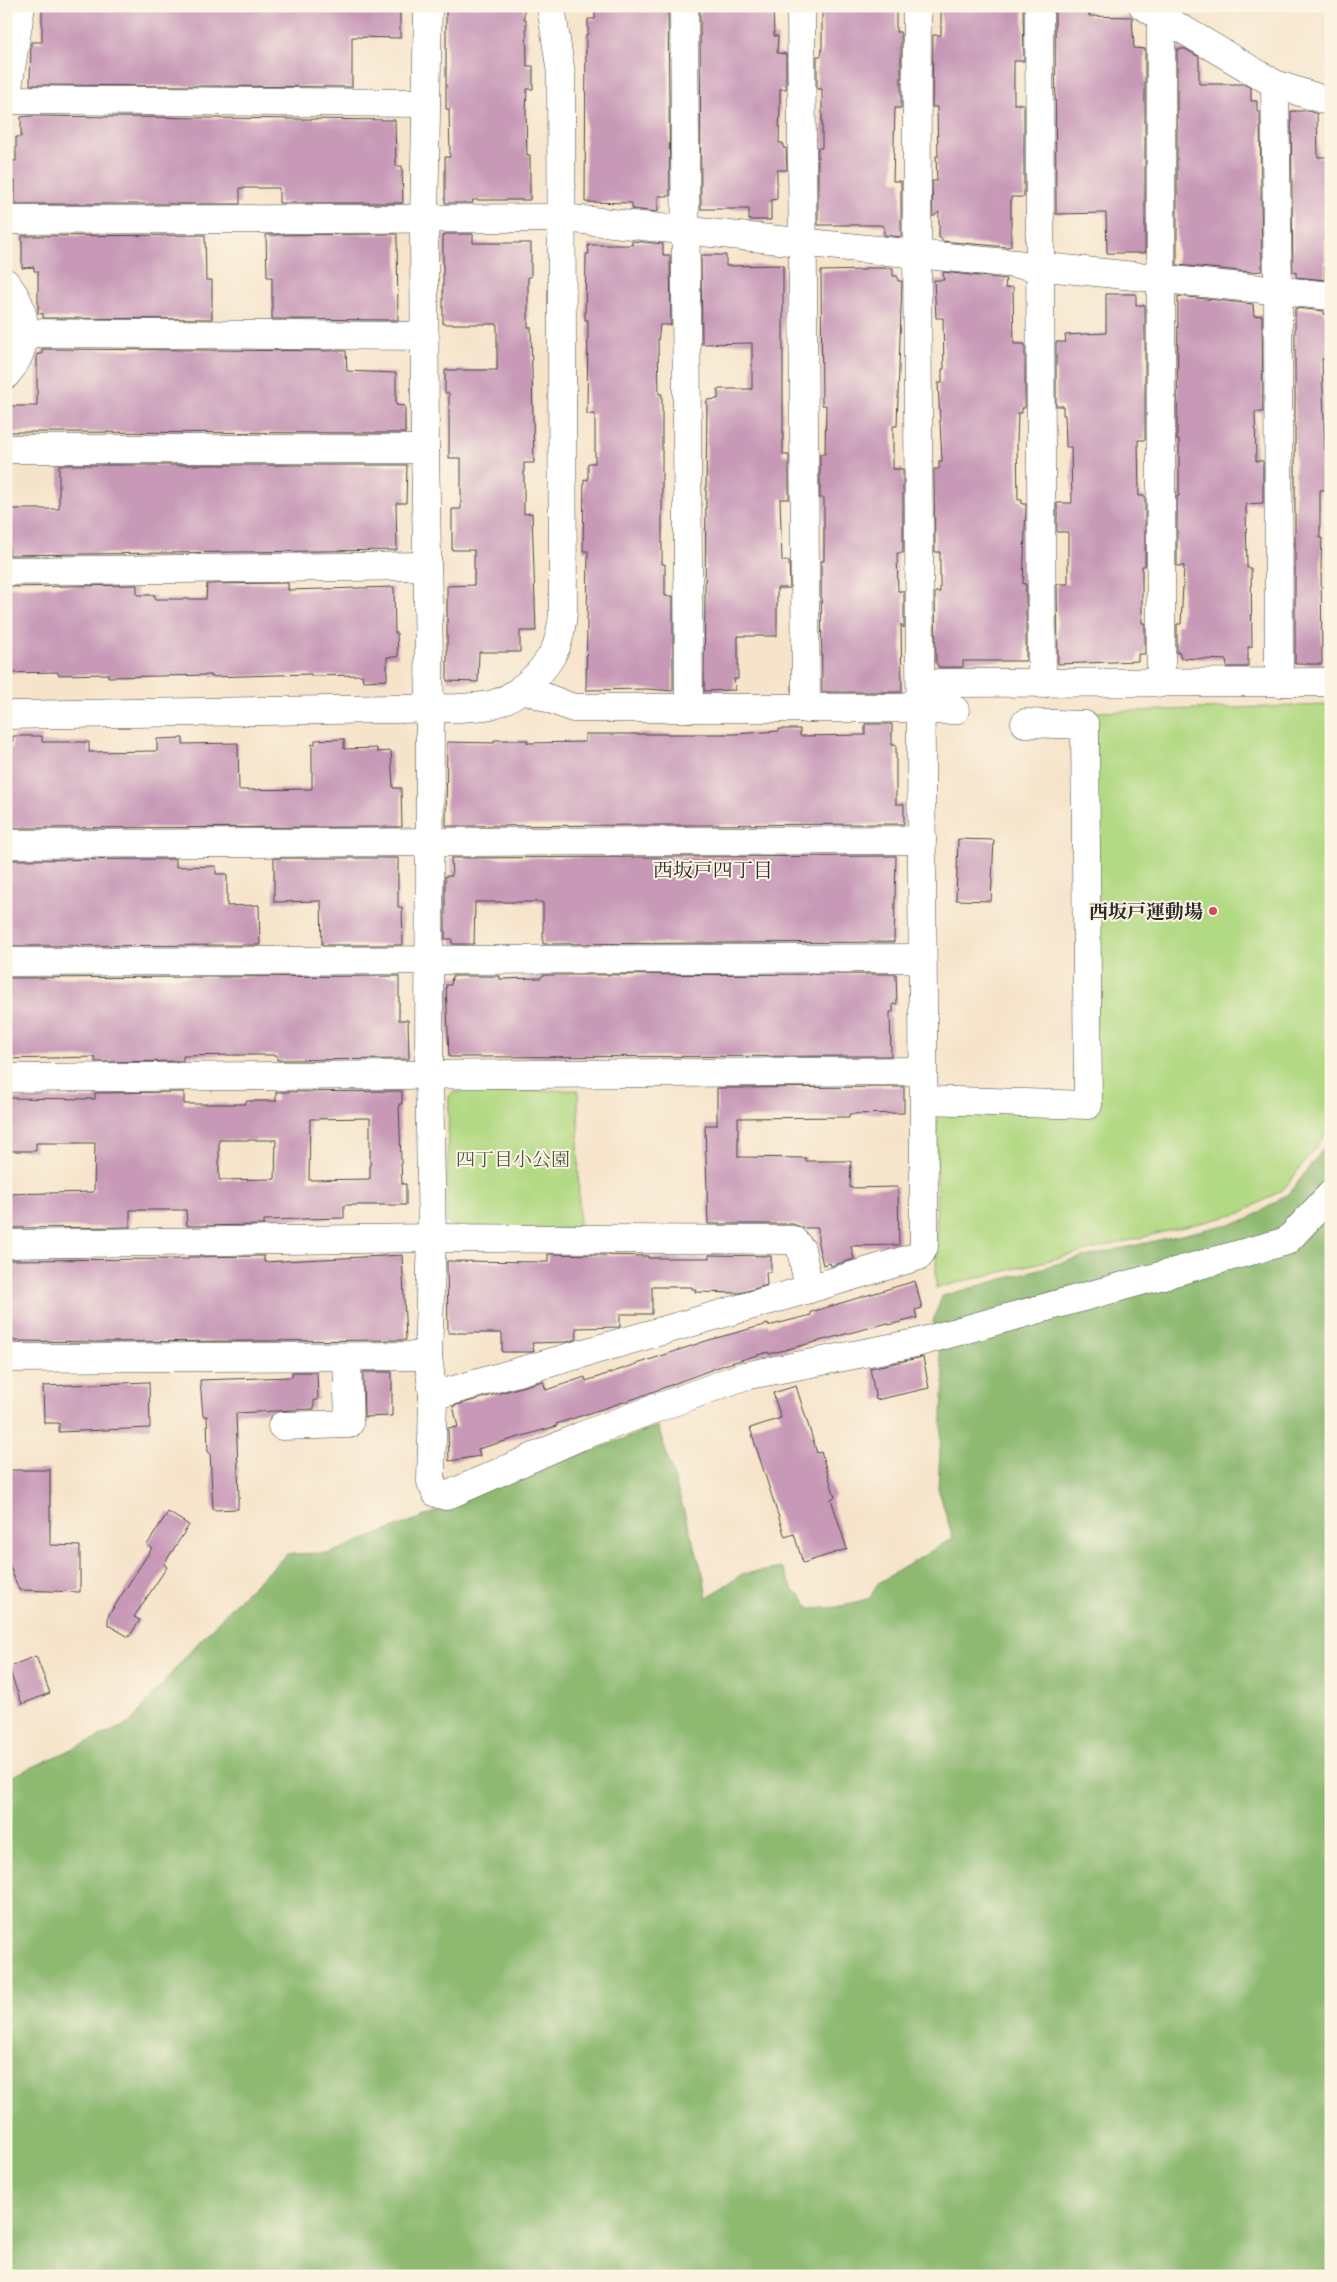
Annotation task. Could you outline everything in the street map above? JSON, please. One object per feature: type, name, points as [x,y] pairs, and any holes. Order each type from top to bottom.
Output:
[{"type":"street","points":[[20,6],[6,100],[426,104]]},
{"type":"street","points":[[428,6],[424,220],[425,449],[430,708],[429,1075],[432,1238],[428,1356],[433,1396],[431,1482],[436,1492],[446,1496],[581,1436],[744,1376],[916,1343],[1287,1241],[1331,1194]]},
{"type":"street","points":[[6,715],[430,708],[490,705],[522,688],[535,676],[556,648],[563,613],[561,74],[551,6]]},
{"type":"street","points":[[684,6],[689,708]]},
{"type":"street","points":[[802,6],[806,708]]},
{"type":"street","points":[[433,1396],[808,1289],[919,1256],[923,1252],[924,1100],[916,255],[917,6]]},
{"type":"street","points":[[1039,6],[1042,684]]},
{"type":"street","points":[[1152,11],[1275,84],[1331,102]]},
{"type":"street","points":[[1152,11],[1159,279],[1161,683]]},
{"type":"street","points":[[1275,84],[1278,290],[1279,683]]},
{"type":"street","points":[[6,220],[424,220],[563,218],[1331,296]]},
{"type":"street","points":[[6,283],[19,301],[25,333],[18,358],[6,375]]},
{"type":"street","points":[[25,333],[425,336]]},
{"type":"street","points":[[6,449],[425,449]]},
{"type":"street","points":[[6,571],[427,566]]},
{"type":"street","points":[[921,703],[931,687],[939,683],[1331,682]]},
{"type":"street","points":[[522,688],[573,708],[904,708],[921,703],[955,710]]},
{"type":"street","points":[[924,1100],[1088,1104],[1085,725],[1025,723]]},
{"type":"street","points":[[6,844],[922,840]]},
{"type":"street","points":[[6,962],[922,958]]},
{"type":"street","points":[[6,1078],[923,1071]]},
{"type":"street","points":[[6,1244],[432,1238],[793,1240],[801,1249],[808,1289]]},
{"type":"street","points":[[6,1358],[348,1358],[428,1356]]},
{"type":"street","points":[[282,1426],[348,1424],[348,1358]]},
{"type":"green space","name":"西坂戸運動場","points":[[1331,705],[1331,1127],[1284,1189],[1241,1213],[936,1288],[937,1110],[1096,1114],[1095,712]]},
{"type":"green space","name":"四丁目小公園","points":[[578,1090],[579,1229],[455,1227],[446,1222],[449,1096],[453,1092]]},
{"type":"green space","points":[[1331,1138],[1331,2276],[6,2276],[6,1779],[130,1723],[187,1655],[236,1602],[287,1554],[330,1553],[440,1510],[514,1474],[583,1454],[658,1426],[703,1574],[707,1598],[742,1574],[782,1568],[794,1591],[803,1598],[810,1609],[838,1607],[870,1598],[878,1583],[953,1538],[938,1488],[944,1378],[933,1321],[942,1296],[1071,1260],[1247,1220],[1290,1193]]},
{"type":"building","points":[[42,6],[396,6],[396,10],[400,10],[400,38],[352,37],[352,87],[30,85],[31,42],[42,42]]},
{"type":"building","points":[[446,6],[524,6],[527,66],[533,66],[533,89],[527,89],[526,113],[527,155],[530,155],[530,200],[472,200],[473,203],[445,203],[445,157],[450,157],[449,109],[446,109]]},
{"type":"building","points":[[668,6],[670,196],[658,196],[658,212],[632,209],[632,203],[585,202],[586,34],[588,34],[588,19],[595,19],[595,8]]},
{"type":"building","points":[[700,6],[773,6],[774,36],[778,36],[777,53],[786,54],[786,89],[780,89],[779,143],[783,143],[783,148],[786,148],[787,170],[777,170],[777,199],[771,200],[771,220],[749,220],[749,209],[701,209]]},
{"type":"building","points":[[822,6],[896,6],[896,32],[900,32],[901,35],[901,108],[895,108],[893,181],[901,181],[901,237],[884,235],[884,226],[880,225],[818,225],[818,148],[822,148],[822,89],[817,89],[817,56],[821,56],[822,49]]},
{"type":"building","points":[[941,6],[1023,6],[1024,61],[1014,61],[1014,104],[1024,104],[1024,197],[1011,197],[1011,246],[942,241],[942,238],[939,238],[939,212],[933,217],[932,181],[937,181],[937,107],[932,107],[933,35],[941,35]]},
{"type":"building","points":[[1055,6],[1089,6],[1089,16],[1132,17],[1134,48],[1145,49],[1145,253],[1107,253],[1106,213],[1056,214]]},
{"type":"building","points":[[1177,49],[1185,49],[1199,57],[1199,84],[1244,84],[1251,88],[1251,101],[1257,101],[1257,112],[1260,112],[1262,271],[1252,272],[1177,265]]},
{"type":"building","points":[[1291,111],[1308,111],[1317,114],[1318,157],[1328,157],[1328,235],[1325,235],[1325,280],[1296,277],[1296,272],[1293,272]]},
{"type":"building","points":[[21,117],[395,120],[396,166],[402,166],[403,203],[279,203],[279,188],[240,188],[240,204],[15,204],[15,181],[11,181],[11,161],[16,161],[16,137],[21,137]]},
{"type":"building","points":[[397,234],[398,320],[272,319],[272,277],[267,277],[266,235]]},
{"type":"building","points":[[445,234],[473,234],[473,243],[531,243],[531,277],[528,277],[528,327],[531,327],[534,463],[524,463],[524,514],[532,513],[536,631],[520,631],[520,652],[479,652],[478,682],[447,681],[447,586],[474,585],[474,550],[452,550],[452,509],[461,509],[461,458],[449,458],[449,393],[445,393],[445,370],[497,370],[497,324],[443,324],[443,237]]},
{"type":"building","points":[[205,235],[206,280],[212,280],[212,319],[43,318],[43,314],[38,313],[38,271],[34,271],[34,267],[22,268],[22,236]]},
{"type":"building","points":[[632,241],[663,244],[663,255],[670,255],[671,325],[660,325],[658,342],[659,394],[662,394],[662,564],[665,564],[665,596],[673,596],[673,691],[647,689],[586,690],[588,551],[583,551],[584,479],[588,480],[588,463],[595,463],[595,414],[587,414],[588,320],[585,320],[586,254],[589,254],[588,245],[632,245]]},
{"type":"building","points":[[701,255],[726,255],[726,266],[783,265],[783,455],[789,455],[789,499],[780,499],[782,561],[789,561],[790,588],[777,588],[777,636],[738,636],[738,679],[734,679],[735,690],[704,691],[707,400],[718,399],[718,389],[752,389],[752,343],[702,344]]},
{"type":"building","points":[[865,268],[893,268],[893,276],[897,276],[898,281],[902,281],[897,426],[893,426],[893,469],[903,469],[903,553],[897,553],[898,591],[904,591],[904,628],[901,624],[902,692],[822,692],[821,561],[824,561],[824,498],[820,498],[820,454],[825,454],[826,405],[822,405],[821,271],[865,270]]},
{"type":"building","points":[[943,272],[1006,279],[1005,288],[1013,287],[1014,344],[1025,344],[1025,408],[1022,408],[1022,413],[1018,413],[1017,442],[1018,500],[1022,500],[1022,504],[1026,504],[1023,584],[1026,584],[1026,661],[963,661],[963,667],[939,667],[936,663],[935,592],[940,592],[940,552],[935,552],[934,469],[939,469],[939,461],[942,461],[938,383],[942,383],[942,369],[944,369],[943,318],[936,318],[934,280],[944,280]]},
{"type":"building","points":[[1106,294],[1136,294],[1136,305],[1145,305],[1145,440],[1138,440],[1139,496],[1145,496],[1145,566],[1142,566],[1142,623],[1145,623],[1145,654],[1138,654],[1138,661],[1058,664],[1057,584],[1068,584],[1068,532],[1057,532],[1057,503],[1072,503],[1071,447],[1066,447],[1063,406],[1056,406],[1056,342],[1066,342],[1065,335],[1106,333]]},
{"type":"building","points":[[1178,296],[1253,304],[1254,316],[1262,315],[1263,412],[1255,412],[1256,461],[1263,461],[1263,503],[1246,504],[1247,568],[1251,568],[1252,647],[1248,647],[1248,667],[1227,667],[1226,660],[1180,658],[1180,653],[1177,653],[1177,624],[1181,624],[1184,566],[1177,566],[1177,496],[1179,496],[1179,440],[1177,440]]},
{"type":"building","points":[[1295,308],[1324,311],[1324,314],[1330,314],[1330,358],[1322,359],[1325,450],[1331,450],[1331,490],[1320,490],[1322,664],[1295,664]]},
{"type":"building","points":[[42,349],[346,351],[347,371],[396,373],[396,405],[405,406],[405,433],[6,432],[6,406],[37,406],[37,354],[42,354]]},
{"type":"building","points":[[59,465],[407,465],[406,503],[396,503],[397,550],[9,555],[12,509],[59,509]]},
{"type":"building","points":[[288,583],[288,590],[394,587],[395,633],[397,633],[398,657],[387,657],[387,680],[363,681],[362,675],[311,676],[311,674],[211,677],[211,675],[108,677],[108,674],[58,675],[58,672],[6,673],[6,587],[137,585],[137,595],[155,595],[155,599],[206,599],[207,584]]},
{"type":"building","points":[[865,724],[892,724],[892,745],[896,745],[896,804],[904,804],[904,824],[446,826],[447,742],[494,743],[494,740],[528,740],[527,743],[585,742],[585,734],[736,734],[779,731],[779,729],[800,729],[800,736],[865,735]]},
{"type":"building","points":[[13,736],[42,736],[42,742],[89,742],[89,752],[157,751],[157,739],[183,738],[183,744],[238,743],[239,790],[312,789],[312,744],[315,744],[315,740],[344,739],[344,749],[377,748],[377,752],[391,751],[393,788],[401,788],[402,827],[7,828],[6,749],[12,749]]},
{"type":"building","points":[[958,839],[994,840],[991,901],[956,900]]},
{"type":"building","points":[[896,856],[894,942],[543,944],[543,903],[541,902],[475,902],[474,944],[452,944],[452,939],[445,939],[445,876],[452,876],[451,858]]},
{"type":"building","points":[[274,858],[398,858],[398,907],[402,907],[403,945],[322,945],[321,901],[274,902]]},
{"type":"building","points":[[176,859],[176,867],[216,866],[216,874],[227,874],[227,906],[259,905],[260,945],[6,946],[7,860]]},
{"type":"building","points":[[896,974],[897,1004],[893,1004],[893,1012],[890,1012],[891,1056],[449,1057],[446,985],[451,985],[452,976],[500,976],[500,979],[541,978],[543,975]]},
{"type":"building","points":[[399,976],[399,1020],[408,1020],[409,1059],[277,1060],[277,1055],[233,1055],[183,1056],[183,1061],[95,1062],[95,1057],[6,1059],[6,978]]},
{"type":"building","points":[[904,1087],[904,1113],[849,1114],[849,1117],[738,1118],[738,1157],[806,1158],[806,1161],[851,1161],[850,1188],[898,1187],[899,1245],[851,1246],[854,1259],[831,1266],[830,1263],[823,1265],[818,1244],[818,1228],[803,1228],[793,1224],[708,1224],[705,1125],[717,1125],[717,1088]]},
{"type":"building","points":[[402,1091],[402,1104],[399,1104],[402,1184],[406,1184],[406,1205],[344,1205],[344,1218],[264,1220],[264,1225],[187,1226],[186,1210],[130,1210],[130,1227],[6,1228],[6,1194],[94,1192],[95,1143],[36,1143],[36,1151],[6,1151],[6,1098],[95,1099],[95,1093],[184,1092],[184,1104],[246,1104],[246,1101],[276,1101],[276,1092]],"holes":[[[370,1118],[370,1179],[309,1180],[310,1119]],[[219,1140],[276,1140],[275,1179],[219,1180]]]},
{"type":"building","points":[[548,1254],[648,1256],[648,1258],[709,1258],[709,1255],[771,1256],[771,1272],[766,1272],[767,1285],[740,1293],[695,1292],[695,1289],[692,1289],[692,1287],[652,1287],[652,1314],[620,1314],[620,1327],[576,1328],[577,1339],[567,1342],[532,1343],[534,1351],[531,1352],[502,1352],[502,1333],[448,1333],[447,1261],[548,1262]]},
{"type":"building","points":[[402,1255],[406,1340],[99,1342],[13,1341],[13,1339],[7,1339],[6,1260],[188,1259],[188,1257],[264,1256],[264,1262]]},
{"type":"building","points":[[915,1281],[922,1308],[915,1310],[917,1318],[889,1325],[888,1323],[769,1354],[768,1352],[724,1365],[636,1398],[556,1424],[557,1426],[478,1449],[480,1456],[449,1461],[448,1428],[458,1427],[453,1406],[543,1381],[546,1390],[585,1377],[586,1381],[709,1340],[811,1315],[811,1312]]},
{"type":"building","points":[[923,1357],[929,1388],[876,1400],[870,1368]]},
{"type":"building","points":[[292,1372],[317,1372],[318,1400],[314,1400],[314,1409],[236,1413],[238,1509],[213,1510],[207,1416],[203,1416],[200,1380],[292,1377]]},
{"type":"building","points":[[363,1372],[392,1372],[392,1416],[364,1417]]},
{"type":"building","points":[[149,1382],[150,1428],[59,1432],[59,1423],[44,1423],[43,1386]]},
{"type":"building","points":[[796,1386],[817,1453],[821,1452],[835,1497],[831,1499],[847,1549],[803,1563],[794,1534],[785,1537],[750,1428],[781,1418],[773,1393]]},
{"type":"building","points":[[6,1470],[50,1470],[50,1545],[80,1546],[80,1592],[19,1590],[6,1557]]},
{"type":"building","points":[[168,1512],[189,1525],[164,1564],[167,1567],[134,1617],[140,1620],[129,1637],[108,1625],[108,1616],[152,1548],[147,1545]]},
{"type":"building","points":[[36,1656],[50,1693],[22,1704],[8,1667]]},
{"type":"place","name":"西坂戸運動場","points":[[1213,911]]},
{"type":"district","name":"西坂戸四丁目","points":[[713,870]]}]
